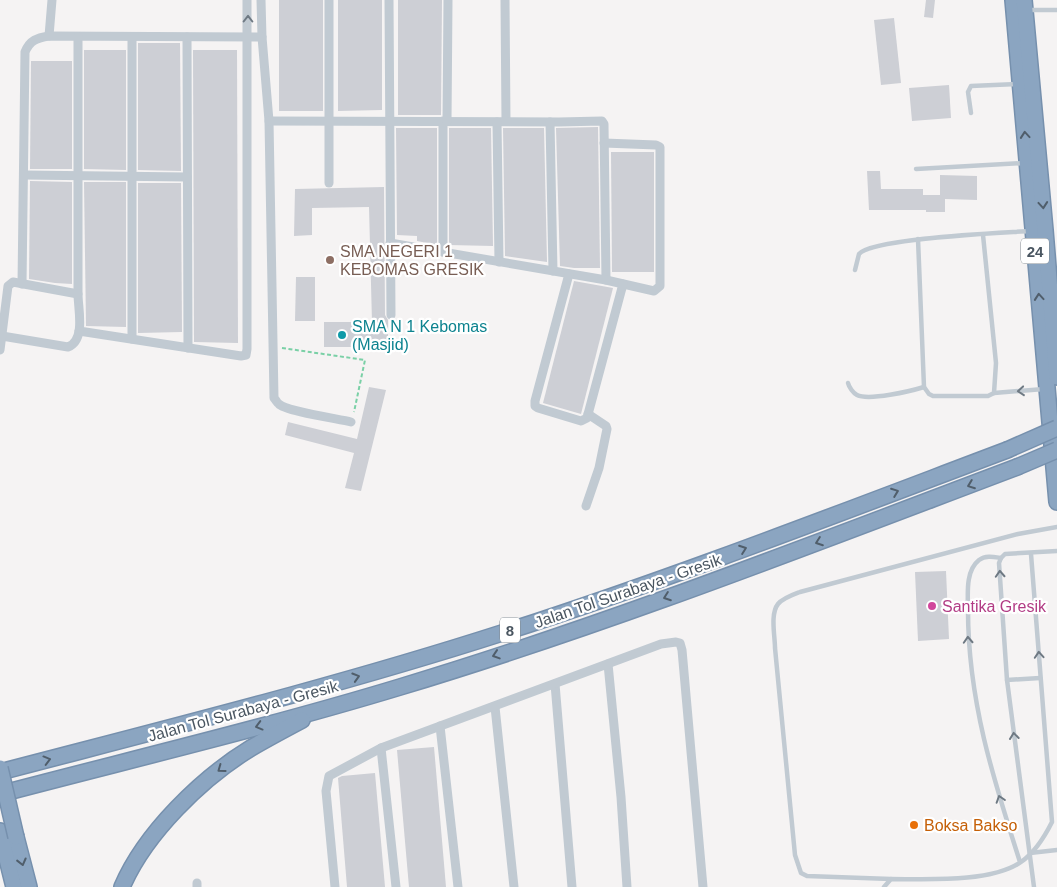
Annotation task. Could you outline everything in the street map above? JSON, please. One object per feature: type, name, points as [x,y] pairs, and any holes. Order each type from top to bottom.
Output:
[{"type":"highway","name":"24","points":[[1013,0],[1028,162],[1039,230]]},
{"type":"highway","name":"24","points":[[1025,5],[1039,230],[1052,383],[1057,502]]},
{"type":"highway","name":"Jalan Tol Surabaya - Gresik","points":[[0,772],[322,687],[501,633],[642,586],[1007,450],[1057,428]]},
{"type":"highway","name":"Jalan Tol Surabaya - Gresik","points":[[0,794],[400,687],[623,613],[810,546],[1057,450]]},
{"type":"highway","points":[[122,887],[152,838],[182,803],[208,780],[250,748],[323,708]]},
{"type":"highway","points":[[0,768],[6,836],[14,887]]},
{"type":"highway","points":[[6,836],[28,887]]},
{"type":"street","points":[[49,36],[52,0]]},
{"type":"street","points":[[79,331],[241,356],[246,354],[248,0]]},
{"type":"street","points":[[262,0],[262,38],[269,121],[274,398],[279,405],[298,412],[352,422]]},
{"type":"street","points":[[329,183],[330,0]]},
{"type":"street","points":[[389,0],[391,315]]},
{"type":"street","points":[[443,252],[448,0]]},
{"type":"street","points":[[499,262],[505,0]]},
{"type":"street","points":[[22,284],[25,52],[28,45],[37,38],[49,36],[262,38]]},
{"type":"street","points":[[2,336],[68,347],[75,342],[79,331],[78,37]]},
{"type":"street","points":[[132,37],[132,339]]},
{"type":"street","points":[[187,37],[188,348]]},
{"type":"street","points":[[269,121],[602,121],[604,124],[606,280]]},
{"type":"street","points":[[550,122],[553,271]]},
{"type":"street","points":[[390,243],[606,280],[654,291],[660,286],[660,147],[656,144],[604,143]]},
{"type":"street","points":[[24,175],[187,177]]},
{"type":"street","points":[[569,274],[535,406],[581,421],[585,420],[588,414],[623,284]]},
{"type":"street","points":[[0,350],[8,286],[13,282],[78,294]]},
{"type":"street","points":[[586,506],[599,468],[607,429],[606,426],[588,414]]},
{"type":"street","points":[[335,887],[326,791],[329,776],[381,748],[661,644],[678,642],[681,644],[703,887]]},
{"type":"street","points":[[608,664],[621,797],[627,887]]},
{"type":"street","points":[[555,684],[572,887]]},
{"type":"street","points":[[495,707],[514,887]]},
{"type":"street","points":[[440,726],[458,887]]},
{"type":"street","points":[[381,748],[396,887]]},
{"type":"lane","points":[[1025,5],[1057,10]]},
{"type":"lane","points":[[971,113],[968,92],[971,86],[1021,83]]},
{"type":"lane","points":[[916,169],[1028,162]]},
{"type":"lane","points":[[855,270],[859,254],[870,247],[918,239],[1039,230]]},
{"type":"lane","points":[[983,235],[996,363],[994,393]]},
{"type":"lane","points":[[918,239],[924,387],[929,394],[933,396],[988,396],[994,393],[1052,383]]},
{"type":"lane","points":[[848,382],[850,388],[857,395],[863,396],[874,396],[924,387]]},
{"type":"lane","points":[[1031,554],[1052,822],[1047,831],[1030,854],[1020,862],[999,872],[973,877],[891,879],[807,876],[801,873],[795,855],[776,648],[774,617],[777,604],[800,592],[1018,534],[1057,527]]},
{"type":"lane","points":[[1034,887],[1007,680],[999,563],[1005,554],[1057,551]]},
{"type":"lane","points":[[1001,558],[981,558],[972,571],[968,584],[968,640],[975,701],[991,770],[1020,862]]},
{"type":"lane","points":[[1007,680],[1040,678]]},
{"type":"lane","points":[[1030,854],[1057,850]]},
{"type":"lane","points":[[884,887],[891,879]]},
{"type":"path","points":[[272,347],[365,360],[352,422]]},
{"type":"building","points":[[279,0],[323,0],[323,111],[279,111]]},
{"type":"building","points":[[338,0],[382,0],[382,110],[338,111]]},
{"type":"building","points":[[398,0],[442,0],[441,115],[398,115]]},
{"type":"building","points":[[926,0],[935,0],[933,18],[924,17]]},
{"type":"building","points":[[894,18],[901,83],[881,85],[874,20]]},
{"type":"building","points":[[138,43],[180,43],[181,171],[138,170]]},
{"type":"building","points":[[84,50],[126,50],[126,170],[84,169]]},
{"type":"building","points":[[193,50],[237,50],[238,343],[194,342]]},
{"type":"building","points":[[31,61],[72,61],[72,169],[30,169]]},
{"type":"building","points":[[949,85],[951,118],[912,121],[909,88]]},
{"type":"building","points":[[598,127],[600,268],[560,266],[556,128]]},
{"type":"building","points":[[396,128],[437,128],[437,245],[417,241],[417,236],[397,235]]},
{"type":"building","points":[[449,128],[491,128],[493,246],[449,245]]},
{"type":"building","points":[[503,128],[544,128],[547,262],[505,256]]},
{"type":"building","points":[[611,152],[654,152],[654,272],[612,272]]},
{"type":"building","points":[[867,171],[880,171],[881,189],[923,189],[923,195],[940,195],[940,175],[977,176],[977,200],[945,199],[945,212],[869,210]]},
{"type":"building","points":[[30,181],[72,182],[72,284],[29,279]]},
{"type":"building","points":[[84,182],[126,182],[126,327],[86,326]]},
{"type":"building","points":[[138,183],[181,183],[182,332],[138,333]]},
{"type":"building","points":[[384,187],[385,315],[388,320],[388,347],[324,347],[324,322],[372,322],[369,207],[312,208],[312,235],[294,236],[295,189]]},
{"type":"building","points":[[296,277],[315,277],[315,321],[295,321]]},
{"type":"building","points":[[574,281],[613,288],[581,414],[543,403]]},
{"type":"building","points":[[369,387],[386,390],[361,491],[345,488],[354,453],[285,435],[288,422],[357,439]]},
{"type":"building","name":"Santika Gresik","points":[[946,571],[949,639],[918,641],[915,572]]},
{"type":"building","points":[[434,747],[446,887],[409,887],[397,750]]},
{"type":"building","points":[[375,773],[385,887],[347,887],[338,778]]},
{"type":"place","name":"SMA NEGERI 1 KEBOMAS GRESIK","points":[[330,260]]},
{"type":"place","name":"SMA N 1 Kebomas (Masjid)","points":[[342,335]]},
{"type":"place","name":"Santika Gresik","points":[[932,606]]},
{"type":"place","name":"Boksa Bakso","points":[[914,825]]}]
